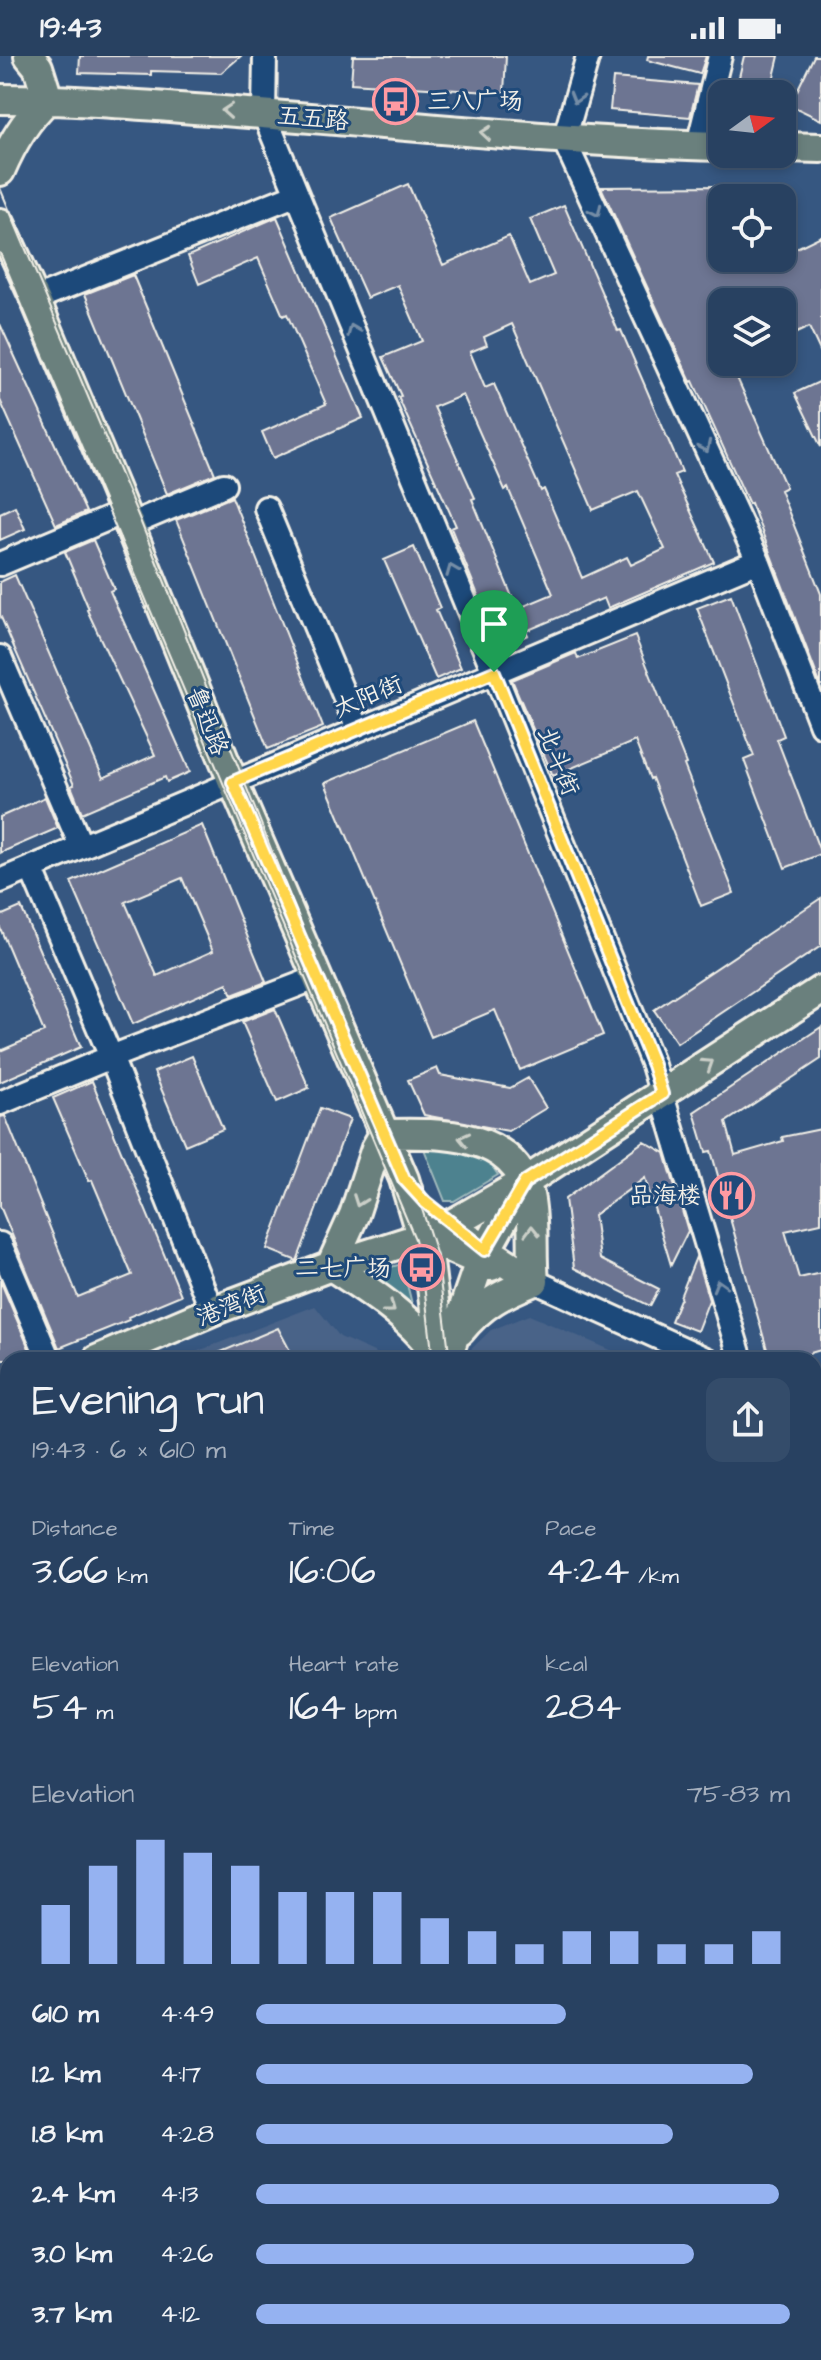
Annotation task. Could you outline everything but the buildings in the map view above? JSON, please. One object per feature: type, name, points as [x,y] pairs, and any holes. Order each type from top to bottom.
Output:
[{"type":"main road","points":[[0,171],[25,125],[48,99],[38,67],[29,56]]},
{"type":"main road","name":"五五路","points":[[0,99],[48,99],[264,114],[564,140],[708,146]]},
{"type":"main road","points":[[796,147],[821,148]]},
{"type":"main road","name":"鲁迅路","points":[[0,223],[35,299],[233,782],[404,1179],[423,1236],[445,1352]]},
{"type":"main road","name":"港湾街","points":[[116,1352],[212,1311],[452,1224],[525,1182],[821,990]]},
{"type":"main road","points":[[441,1352],[399,1315],[331,1266],[384,1134],[436,1134],[465,1138],[488,1145],[514,1164],[525,1182],[531,1214],[534,1281]]},
{"type":"main road","points":[[404,1179],[482,1256]]},
{"type":"main road","points":[[446,1352],[482,1256],[525,1182]]},
{"type":"main road","points":[[423,1236],[482,1256],[534,1281]]},
{"type":"main road","points":[[447,1352],[482,1307],[534,1281]]},
{"type":"street","name":"北斗街","points":[[265,56],[264,114],[653,1065],[739,1352]]},
{"type":"street","points":[[588,56],[564,140],[758,561],[821,725]]},
{"type":"street","points":[[717,80],[720,56]]},
{"type":"street","points":[[35,299],[297,194]]},
{"type":"street","points":[[0,564],[224,485]]},
{"type":"street","points":[[266,508],[358,729]]},
{"type":"street","name":"太阳街","points":[[0,881],[758,561]]},
{"type":"street","points":[[0,657],[81,846]]},
{"type":"street","points":[[31,868],[111,1057],[212,1311]]},
{"type":"street","points":[[0,1103],[316,978]]},
{"type":"street","points":[[0,1244],[46,1352]]},
{"type":"street","points":[[534,1281],[690,1352]]},
{"type":"shaded area","points":[[315,1306],[340,1337],[374,1352],[196,1352]]},
{"type":"shaded area","points":[[529,1315],[615,1352],[468,1352],[491,1330]]},
{"type":"green space","points":[[430,1142],[488,1160],[498,1175],[454,1201],[445,1201],[422,1144]]},
{"type":"green space","points":[[402,1264],[416,1320],[365,1274]]},
{"type":"tram line","points":[[0,188],[140,520],[320,972],[421,1206],[437,1256],[449,1352]]},
{"type":"tram line","points":[[0,253],[415,1239],[422,1268],[432,1352]]},
{"type":"place","name":"三八广场","points":[[396,101]]},
{"type":"place","name":"品海楼","points":[[732,1195]]},
{"type":"place","name":"二七广场","points":[[422,1268]]},
{"type":"route","points":[[494,672],[662,1094],[525,1182],[485,1250],[425,1202],[404,1179],[233,782],[494,672]]}]
